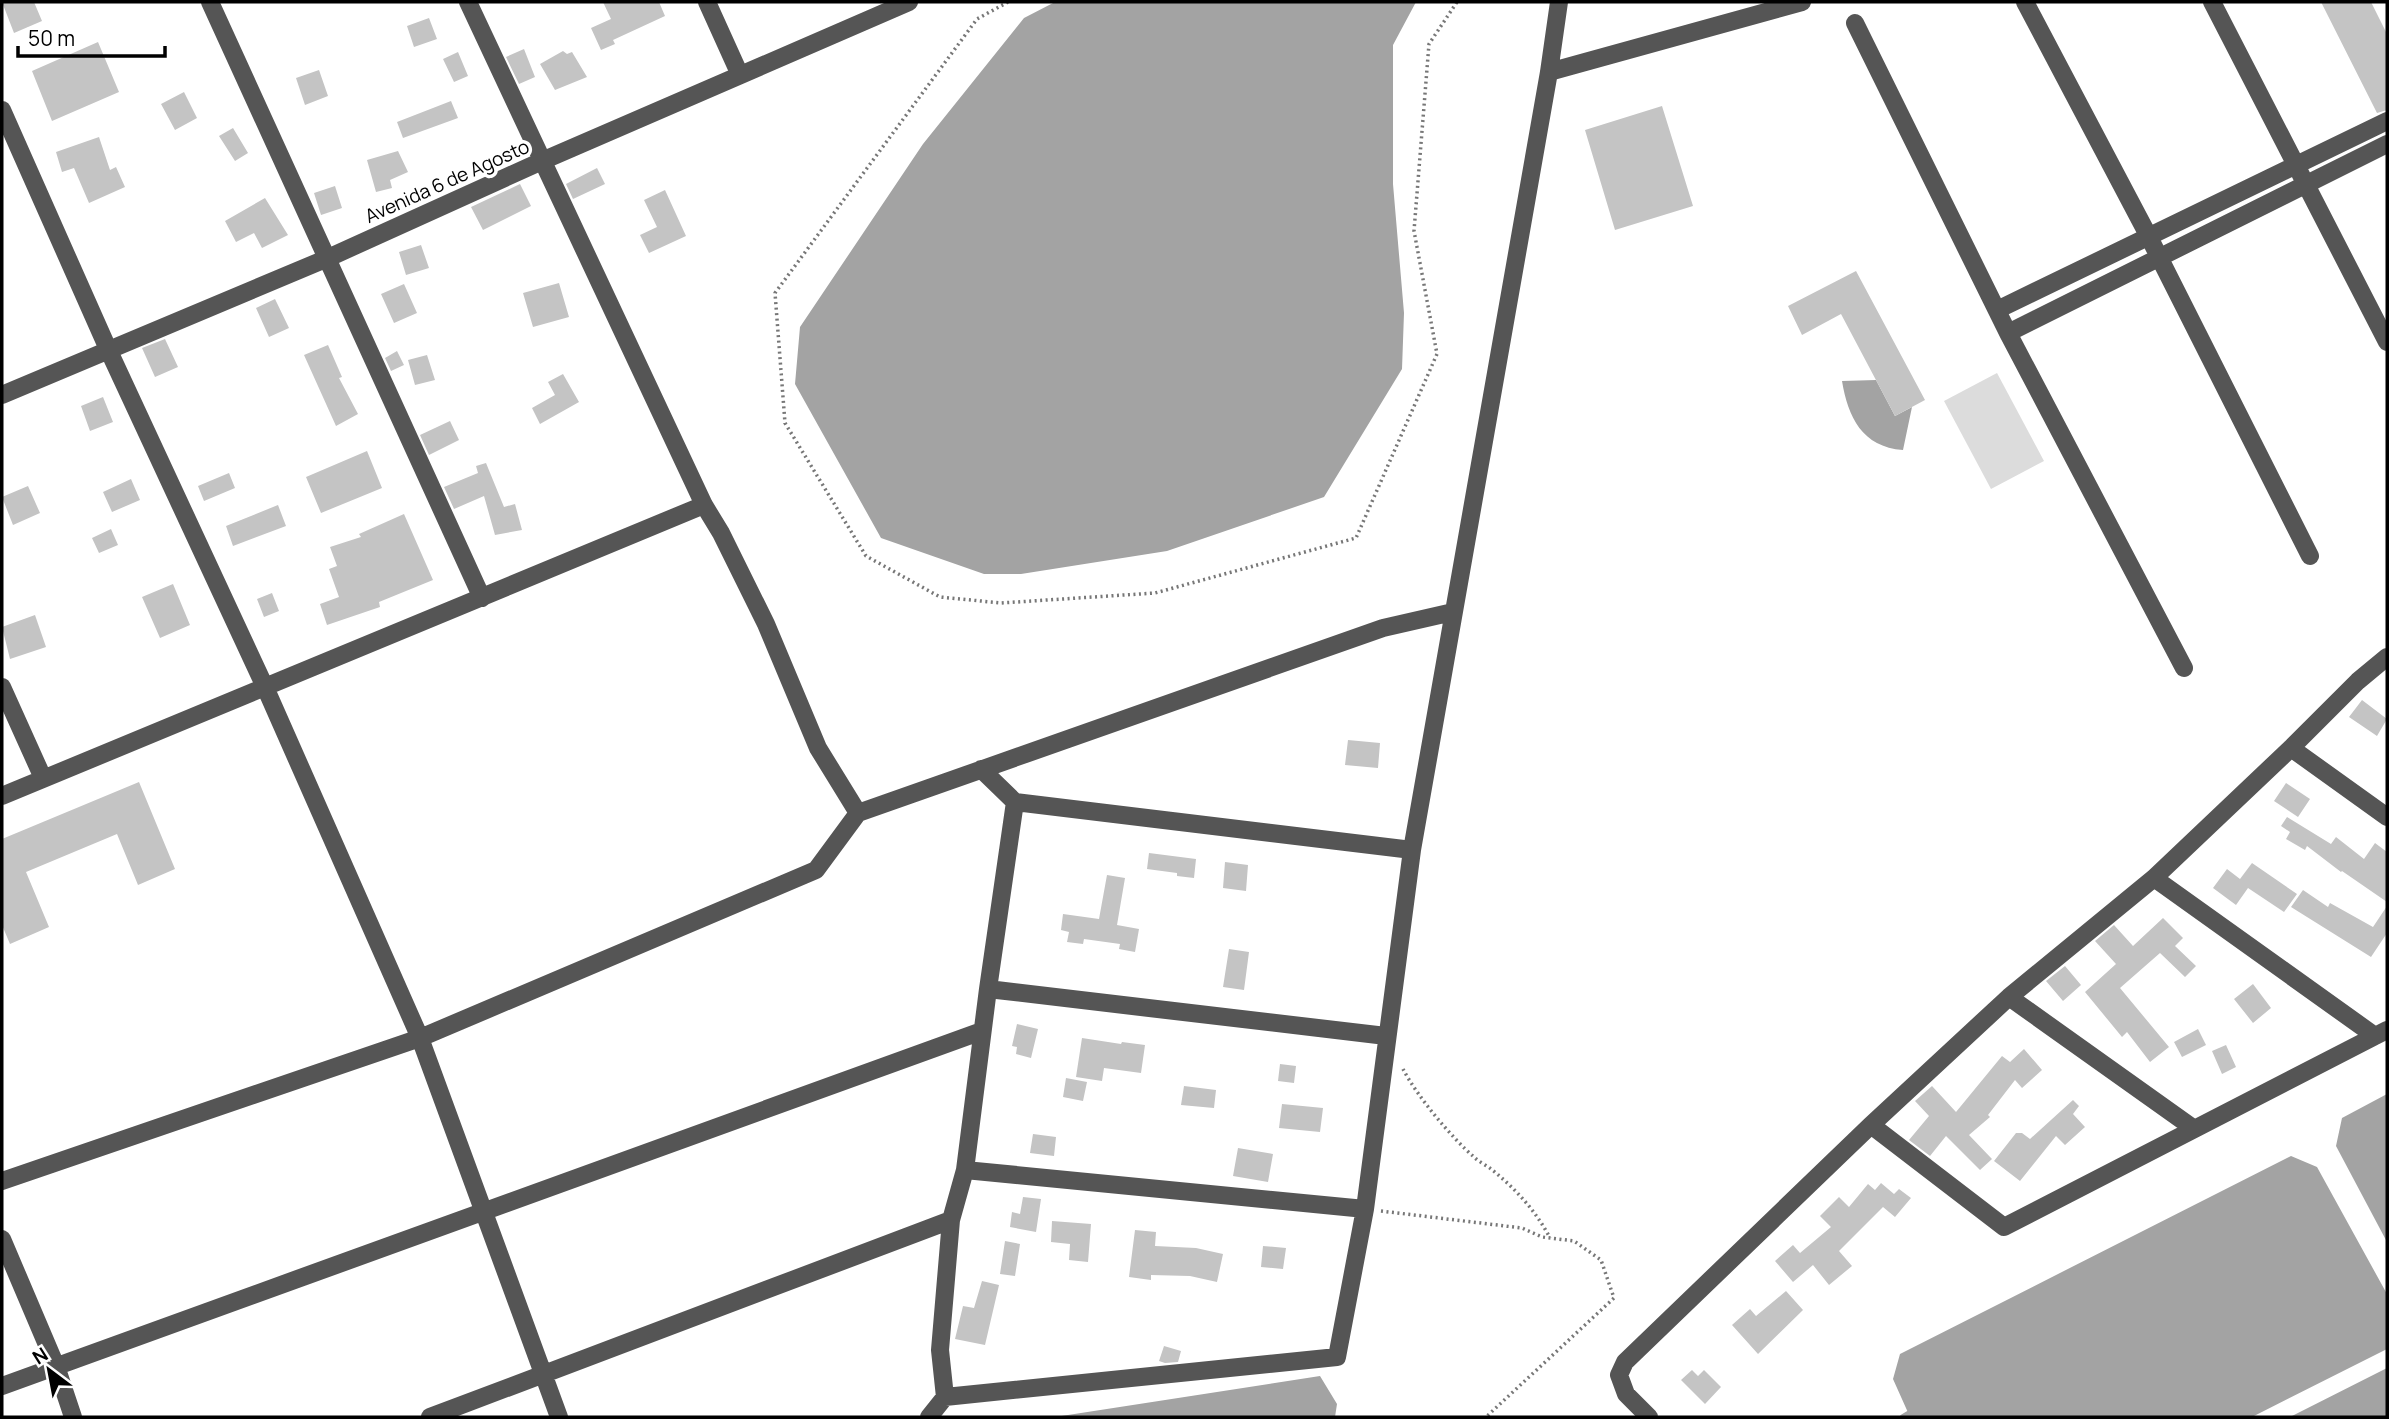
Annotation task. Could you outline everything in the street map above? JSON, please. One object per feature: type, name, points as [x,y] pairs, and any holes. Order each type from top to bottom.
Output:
[{"type":"street","points":[[210,2],[482,598]]},
{"type":"street","points":[[468,2],[704,505],[721,533],[766,624],[818,748],[858,813]]},
{"type":"street","points":[[707,2],[740,75]]},
{"type":"street","name":"Avenida 6 de Agosto","points":[[2,395],[328,258],[542,161],[909,2]]},
{"type":"street","points":[[945,1397],[1337,1357],[1365,1209],[1412,850],[1549,72],[1559,2]]},
{"type":"street","points":[[1549,72],[1802,2]]},
{"type":"street","points":[[2025,2],[2149,237],[2310,556]]},
{"type":"street","points":[[2212,2],[2387,342]]},
{"type":"street","points":[[1855,23],[2008,333],[2184,668]]},
{"type":"street","points":[[2,110],[108,349],[265,687],[420,1038],[559,1417]]},
{"type":"street","points":[[1997,310],[2387,121]]},
{"type":"street","points":[[2008,333],[2387,144]]},
{"type":"street","points":[[2,796],[704,505]]},
{"type":"street","points":[[2,1181],[420,1038],[816,870],[858,813],[1383,628],[1453,612]]},
{"type":"street","points":[[1648,1417],[1626,1394],[1619,1376],[1625,1362],[1871,1125],[2009,997],[2154,878],[2358,681],[2387,657]]},
{"type":"street","points":[[2,687],[43,778]]},
{"type":"street","points":[[2291,748],[2387,817]]},
{"type":"street","points":[[981,769],[1015,802],[1412,850]]},
{"type":"street","points":[[929,1417],[945,1397],[940,1350],[951,1220],[965,1170],[1015,802]]},
{"type":"street","points":[[1871,1125],[2004,1227],[2381,1033],[2154,878]]},
{"type":"street","points":[[988,989],[1387,1036]]},
{"type":"street","points":[[2009,997],[2193,1128]]},
{"type":"street","points":[[2,1386],[982,1031]]},
{"type":"street","points":[[965,1170],[1365,1209]]},
{"type":"street","points":[[429,1417],[951,1220]]},
{"type":"street","points":[[2,1239],[56,1366],[74,1417]]},
{"type":"path","points":[[1008,2],[977,19],[775,293],[785,423],[866,556],[940,597],[1000,603],[1155,593],[1356,538],[1437,354],[1414,231],[1429,44],[1457,2]]},
{"type":"path","points":[[1402,1067],[1453,1136],[1523,1199],[1539,1216],[1550,1238]]},
{"type":"path","points":[[1365,1209],[1522,1228],[1542,1237],[1574,1241],[1601,1260],[1614,1298],[1486,1417]]},
{"type":"shaded area","points":[[1055,2],[1416,2],[1393,45],[1393,184],[1404,313],[1402,369],[1324,497],[1167,551],[1021,574],[984,574],[881,538],[795,384],[800,327],[923,144],[1024,18]]},
{"type":"shaded area","points":[[1997,373],[2044,461],[1991,489],[1944,401]]},
{"type":"shaded area","points":[[1876,380],[1895,416],[1912,407],[1903,450],[1889,448],[1867,436],[1859,428],[1848,407],[1842,381]]},
{"type":"shaded area","points":[[2387,1094],[2387,1242],[2336,1146],[2342,1118]]},
{"type":"shaded area","points":[[2291,1156],[2317,1167],[2387,1294],[2387,1349],[2252,1417],[1910,1417],[1893,1379],[1900,1354]]},
{"type":"shaded area","points":[[2387,1368],[2387,1417],[2290,1417]]},
{"type":"shaded area","points":[[1320,1376],[1337,1404],[1335,1417],[1055,1417]]},
{"type":"building","points":[[2,2],[34,2],[42,21],[14,33]]},
{"type":"building","points":[[603,2],[659,2],[665,16],[613,40],[615,44],[601,50],[591,28],[611,19]]},
{"type":"building","points":[[2321,2],[2371,2],[2387,34],[2387,110],[2377,113]]},
{"type":"building","points":[[429,18],[437,39],[414,47],[407,26]]},
{"type":"building","points":[[98,42],[119,92],[52,121],[32,71]]},
{"type":"building","points":[[524,49],[535,77],[519,84],[506,57]]},
{"type":"building","points":[[563,51],[567,54],[572,52],[587,77],[555,90],[540,64]]},
{"type":"building","points":[[458,52],[468,76],[454,82],[443,59]]},
{"type":"building","points":[[319,70],[328,96],[305,105],[296,78]]},
{"type":"building","points":[[184,92],[197,118],[175,130],[161,104]]},
{"type":"building","points":[[451,101],[458,118],[403,138],[397,122]]},
{"type":"building","points":[[1662,106],[1693,206],[1615,230],[1585,130]]},
{"type":"building","points":[[233,128],[248,153],[235,161],[219,136]]},
{"type":"building","points":[[99,137],[110,170],[116,167],[125,187],[89,203],[74,168],[62,172],[56,152]]},
{"type":"building","points":[[398,151],[408,172],[390,180],[392,188],[376,192],[367,160]]},
{"type":"building","points":[[597,168],[605,184],[573,199],[566,184]]},
{"type":"building","points":[[520,184],[531,206],[483,230],[471,207]]},
{"type":"building","points":[[335,186],[342,208],[321,215],[314,193]]},
{"type":"building","points":[[665,190],[686,236],[649,253],[640,235],[657,227],[644,200]]},
{"type":"building","points":[[265,198],[288,235],[262,248],[254,233],[236,242],[225,221]]},
{"type":"building","points":[[421,245],[429,268],[406,275],[399,252]]},
{"type":"building","points":[[1856,271],[1925,400],[1895,416],[1841,314],[1802,335],[1788,306]]},
{"type":"building","points":[[559,283],[569,317],[533,327],[523,293]]},
{"type":"building","points":[[404,284],[417,313],[394,323],[381,294]]},
{"type":"building","points":[[275,299],[289,328],[269,337],[256,308]]},
{"type":"building","points":[[165,339],[178,367],[155,377],[142,348]]},
{"type":"building","points":[[328,345],[342,377],[339,378],[358,414],[336,426],[304,355]]},
{"type":"building","points":[[397,351],[404,365],[391,371],[385,358]]},
{"type":"building","points":[[427,355],[435,380],[415,385],[408,360]]},
{"type":"building","points":[[563,374],[579,402],[540,424],[532,408],[555,395],[548,382]]},
{"type":"building","points":[[103,397],[113,422],[90,431],[81,406]]},
{"type":"building","points":[[450,421],[459,440],[429,455],[420,435]]},
{"type":"building","points":[[367,451],[382,488],[321,513],[306,477]]},
{"type":"building","points":[[486,463],[504,507],[515,504],[522,530],[495,535],[484,496],[454,509],[444,487],[478,473],[476,466]]},
{"type":"building","points":[[229,473],[235,488],[204,501],[198,486]]},
{"type":"building","points":[[131,479],[140,500],[112,512],[103,492]]},
{"type":"building","points":[[28,486],[40,513],[13,525],[2,497]]},
{"type":"building","points":[[278,505],[286,526],[233,546],[226,526]]},
{"type":"building","points":[[404,514],[433,580],[379,602],[380,607],[327,625],[320,604],[339,597],[329,569],[337,566],[330,547],[361,537],[359,534]]},
{"type":"building","points":[[111,529],[118,545],[99,553],[92,538]]},
{"type":"building","points":[[173,584],[190,625],[160,638],[142,597]]},
{"type":"building","points":[[272,593],[279,611],[264,617],[257,599]]},
{"type":"building","points":[[35,615],[46,647],[10,659],[2,627]]},
{"type":"building","points":[[2362,700],[2387,719],[2377,736],[2349,717]]},
{"type":"building","points":[[1348,740],[1380,743],[1378,768],[1345,765]]},
{"type":"building","points":[[139,782],[175,869],[138,885],[117,834],[26,872],[49,927],[10,944],[2,925],[2,839]]},
{"type":"building","points":[[2286,783],[2310,799],[2298,817],[2274,801]]},
{"type":"building","points":[[2287,817],[2331,844],[2336,837],[2364,859],[2375,843],[2387,852],[2387,902],[2307,846],[2305,850],[2286,839],[2290,832],[2281,826]]},
{"type":"building","points":[[1149,853],[1196,859],[1194,878],[1147,869]]},
{"type":"building","points":[[1225,862],[1248,865],[1246,891],[1223,888]]},
{"type":"building","points":[[2252,863],[2297,894],[2284,912],[2248,888],[2236,905],[2213,888],[2227,869],[2240,879]]},
{"type":"building","points":[[1107,875],[1125,878],[1117,925],[1139,929],[1135,952],[1119,949],[1120,944],[1084,939],[1083,944],[1067,942],[1069,932],[1061,930],[1063,914],[1099,919]]},
{"type":"building","points":[[2303,890],[2328,907],[2330,903],[2373,927],[2387,906],[2387,933],[2371,957],[2291,907]]},
{"type":"building","points":[[2163,918],[2183,938],[2175,946],[2196,966],[2185,977],[2160,953],[2120,988],[2169,1047],[2150,1062],[2127,1032],[2122,1037],[2085,992],[2116,964],[2095,941],[2114,925],[2133,946]]},
{"type":"building","points":[[1229,949],[1249,952],[1244,990],[1223,987]]},
{"type":"building","points":[[2065,966],[2081,985],[2063,1001],[2046,981]]},
{"type":"building","points":[[2253,984],[2271,1008],[2253,1023],[2234,999]]},
{"type":"building","points":[[1017,1024],[1038,1029],[1031,1058],[1016,1054],[1017,1047],[1012,1046]]},
{"type":"building","points":[[2198,1029],[2206,1045],[2182,1057],[2174,1042]]},
{"type":"building","points":[[1082,1038],[1145,1045],[1141,1073],[1104,1068],[1102,1081],[1076,1077]]},
{"type":"building","points":[[2226,1045],[2236,1067],[2222,1074],[2212,1051]]},
{"type":"building","points":[[2024,1049],[2042,1070],[2022,1088],[2015,1080],[1988,1115],[1990,1117],[1969,1135],[1992,1159],[1980,1170],[1946,1136],[1930,1156],[1909,1140],[1929,1116],[1915,1101],[1932,1086],[1956,1112],[2002,1056],[2010,1062]]},
{"type":"building","points":[[1280,1064],[1296,1066],[1294,1083],[1278,1081]]},
{"type":"building","points":[[1066,1078],[1087,1082],[1083,1101],[1063,1097]]},
{"type":"building","points":[[1184,1086],[1216,1090],[1214,1108],[1181,1105]]},
{"type":"building","points":[[2073,1100],[2079,1106],[2073,1114],[2085,1127],[2065,1145],[2056,1136],[2020,1181],[1994,1161],[2016,1133],[2022,1133],[2030,1139]]},
{"type":"building","points":[[1282,1104],[1323,1108],[1320,1132],[1279,1128]]},
{"type":"building","points":[[1033,1134],[1056,1137],[1054,1156],[1030,1153]]},
{"type":"building","points":[[1238,1148],[1273,1154],[1268,1182],[1233,1176]]},
{"type":"building","points":[[1881,1183],[1894,1194],[1899,1189],[1911,1198],[1895,1217],[1883,1207],[1839,1251],[1852,1266],[1829,1285],[1813,1265],[1793,1282],[1775,1261],[1793,1245],[1800,1253],[1831,1227],[1820,1216],[1839,1197],[1849,1207],[1868,1184],[1875,1190]]},
{"type":"building","points":[[1023,1197],[1041,1199],[1036,1232],[1010,1227],[1012,1212],[1020,1214]]},
{"type":"building","points":[[1052,1221],[1091,1224],[1088,1262],[1069,1260],[1070,1244],[1051,1242]]},
{"type":"building","points":[[1135,1230],[1156,1232],[1155,1246],[1196,1248],[1223,1254],[1217,1282],[1190,1276],[1151,1275],[1151,1280],[1129,1277]]},
{"type":"building","points":[[1005,1241],[1020,1244],[1015,1276],[1000,1274]]},
{"type":"building","points":[[1263,1246],[1286,1248],[1283,1269],[1261,1267]]},
{"type":"building","points":[[982,1281],[999,1285],[985,1345],[955,1339],[963,1306],[974,1308]]},
{"type":"building","points":[[1786,1291],[1803,1310],[1758,1354],[1732,1325],[1750,1309],[1756,1316]]},
{"type":"building","points":[[1164,1346],[1181,1351],[1178,1362],[1159,1361]]},
{"type":"building","points":[[1692,1370],[1698,1376],[1704,1370],[1721,1387],[1705,1404],[1681,1380]]},
{"type":"waterway","points":[[1903,1417],[1908,1414]]}]
